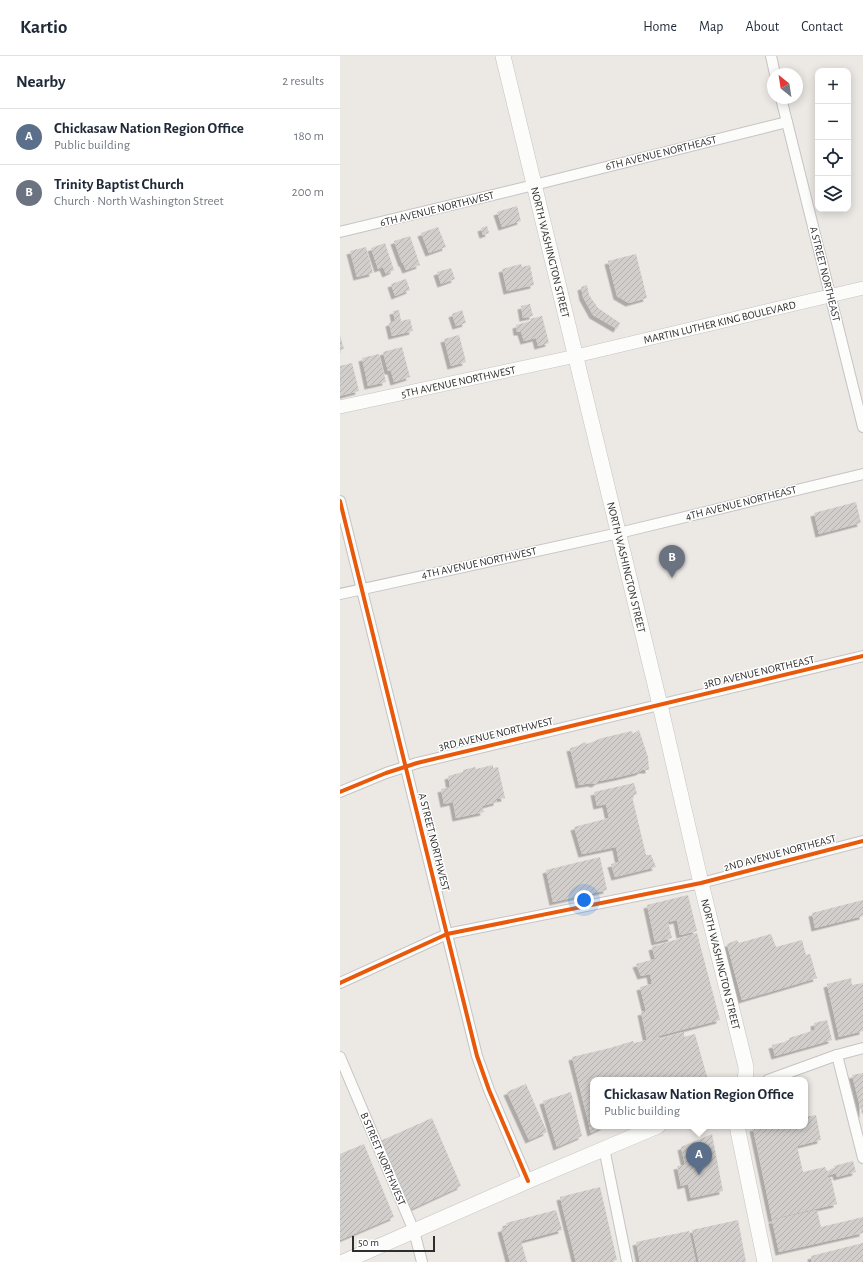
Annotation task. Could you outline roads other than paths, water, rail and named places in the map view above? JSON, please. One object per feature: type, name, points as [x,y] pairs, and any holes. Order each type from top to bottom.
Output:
[{"type":"main road","name":"NORTH WASHINGTON STREET","points":[[503,56],[619,533],[701,883],[746,1067],[745,1077]]},
{"type":"main road","points":[[343,1262],[651,1129]]},
{"type":"main road","points":[[738,1129],[765,1262]]},
{"type":"street","points":[[771,56],[774,68]]},
{"type":"street","name":"A STREET NORTHEAST","points":[[782,104],[863,427]]},
{"type":"street","name":"6TH AVENUE NORTHEAST","points":[[534,185],[787,122]]},
{"type":"street","name":"6TH AVENUE NORTHWEST","points":[[340,232],[534,185]]},
{"type":"street","name":"MARTIN LUTHER KING BOULEVARD","points":[[576,356],[862,288]]},
{"type":"street","name":"5TH AVENUE NORTHWEST","points":[[340,407],[576,356]]},
{"type":"street","name":"4TH AVENUE NORTHEAST","points":[[619,533],[863,474]]},
{"type":"street","name":"A STREET NORTHWEST","points":[[340,501],[477,1056],[489,1090],[528,1181]]},
{"type":"street","name":"4TH AVENUE NORTHWEST","points":[[340,594],[619,533]]},
{"type":"street","name":"3RD AVENUE NORTHEAST","points":[[660,705],[863,656]]},
{"type":"street","name":"3RD AVENUE NORTHWEST","points":[[340,792],[417,762],[660,705]]},
{"type":"street","name":"2ND AVENUE NORTHEAST","points":[[340,983],[447,934],[701,883],[863,841]]},
{"type":"street","points":[[776,1077],[837,1055],[863,1048]]},
{"type":"street","points":[[837,1055],[863,1158]]},
{"type":"street","name":"B STREET NORTHWEST","points":[[340,1057],[414,1231],[422,1262]]},
{"type":"street","points":[[604,1148],[627,1262]]},
{"type":"place","name":"Trinity Baptist Church","points":[[672,578]]},
{"type":"place","name":"Chickasaw Nation Region Office","points":[[699,1175]]}]
